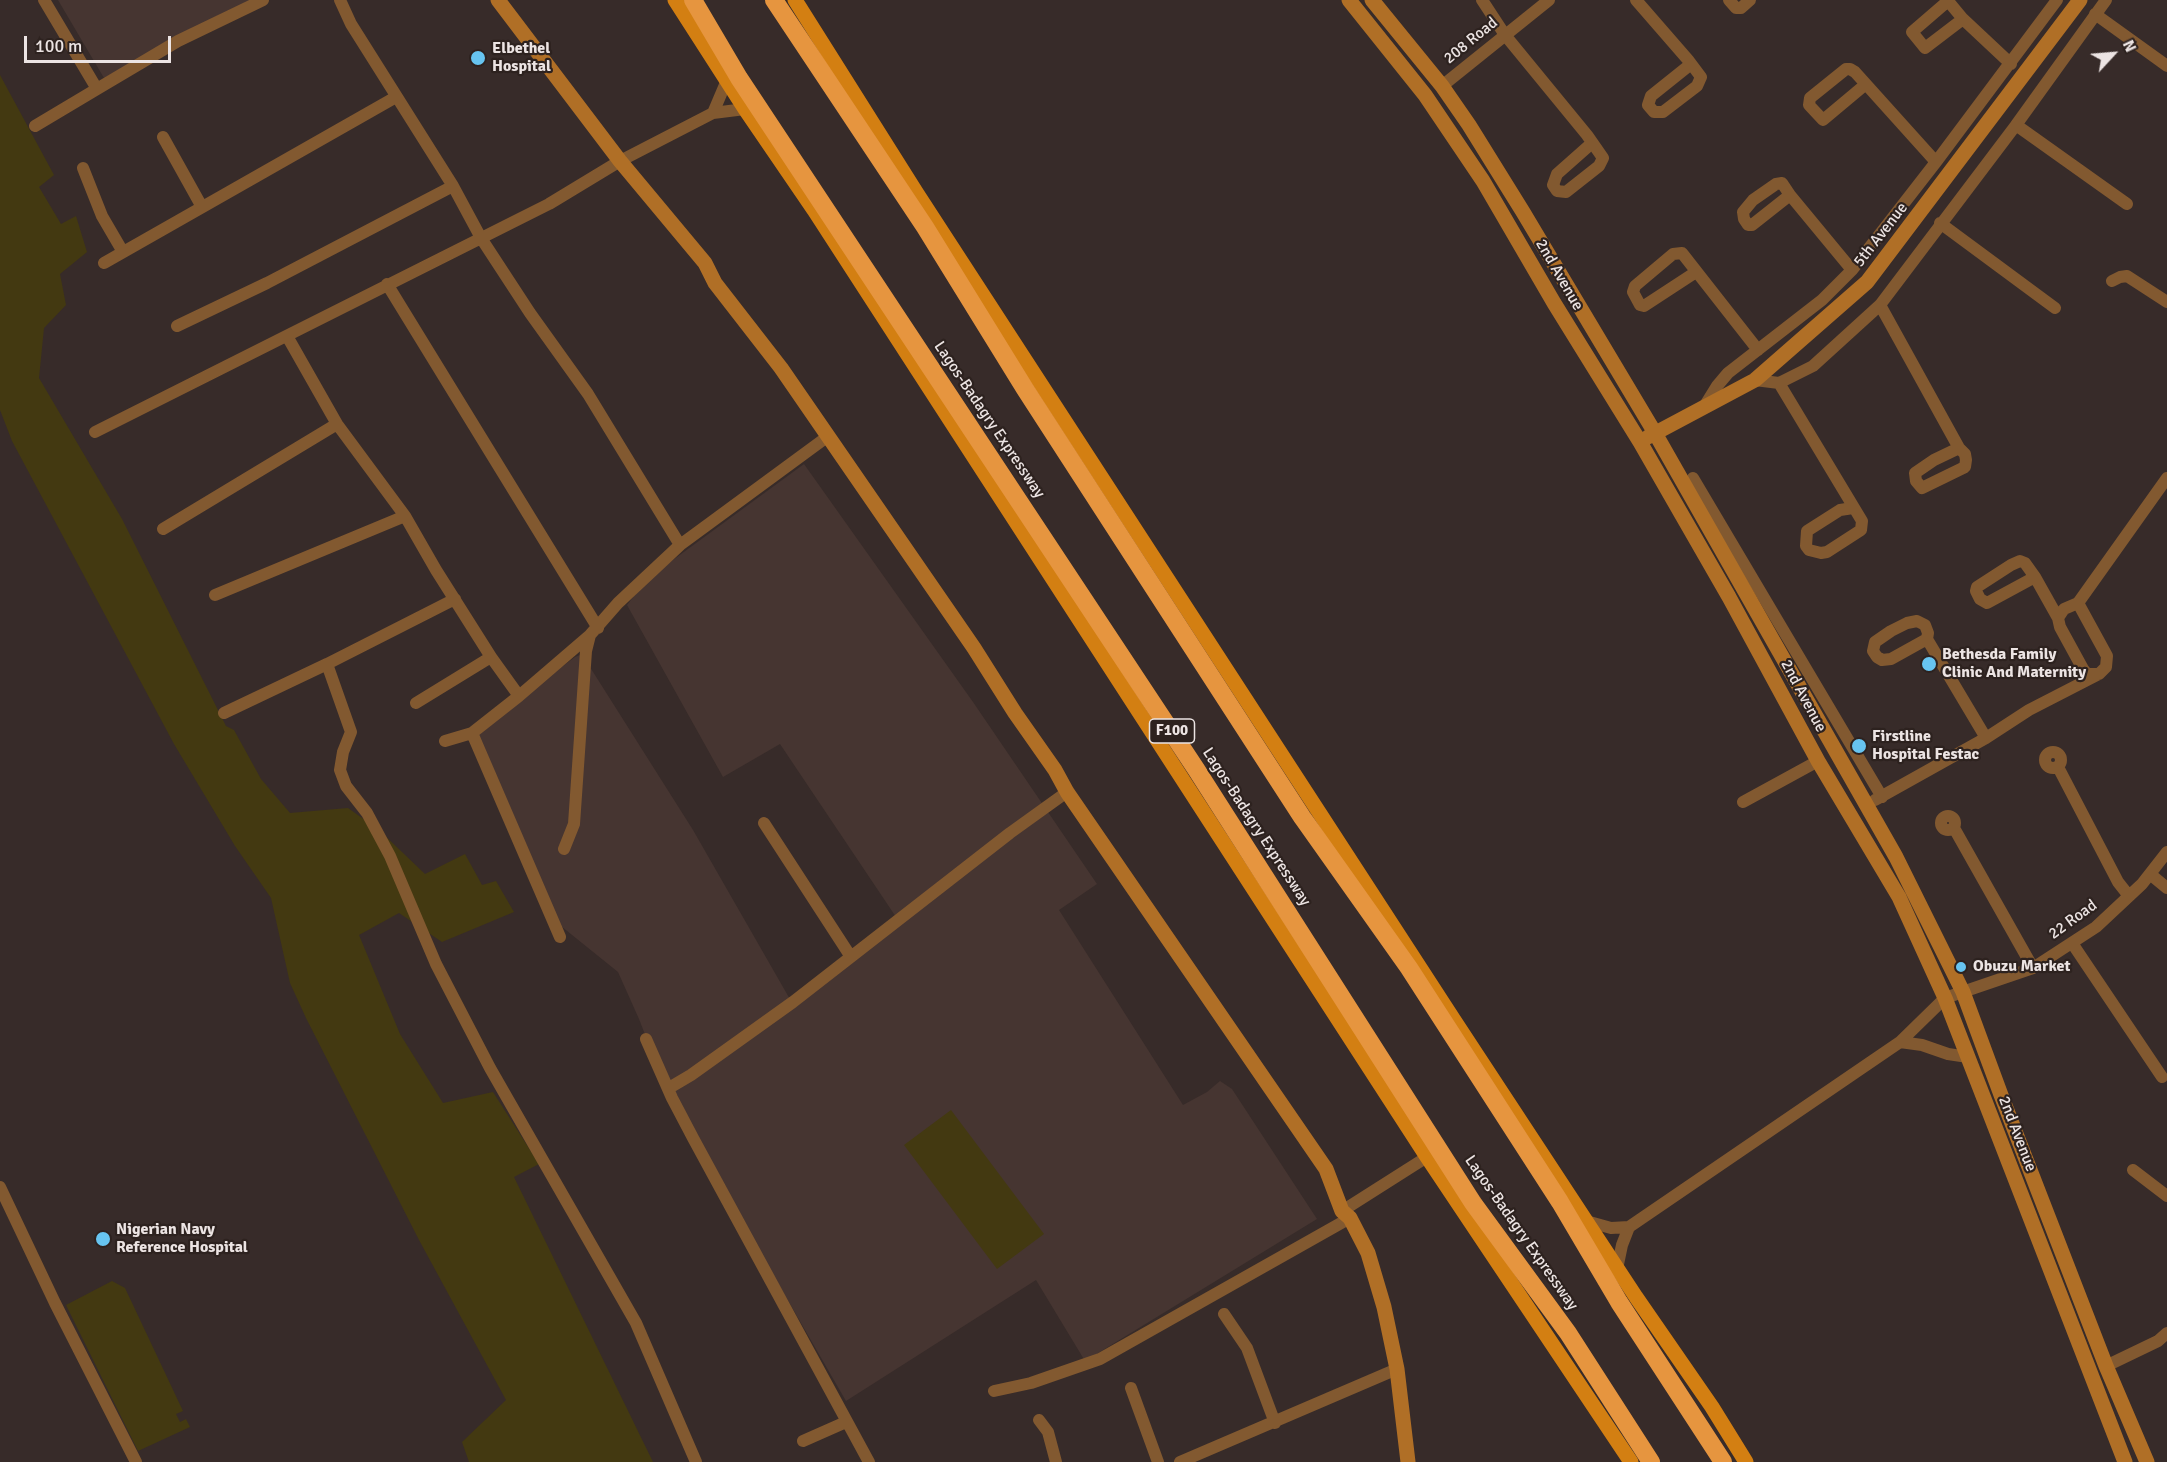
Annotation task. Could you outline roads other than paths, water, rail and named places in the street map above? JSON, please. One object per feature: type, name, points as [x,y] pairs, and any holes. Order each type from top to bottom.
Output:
[{"type":"highway","name":"Lagos-Badagry Expressway","points":[[693,0],[746,88],[1196,768],[1467,1193],[1568,1333],[1651,1462]]},
{"type":"highway","points":[[774,0],[925,227],[1025,389],[1302,817],[1409,968],[1560,1202],[1619,1302],[1723,1462]]},
{"type":"main road","name":"Lagos-Badagry Expressway","points":[[675,0],[745,110],[814,210],[1427,1157],[1631,1462]]},
{"type":"main road","points":[[795,0],[936,222],[1617,1269],[1712,1407],[1746,1462]]},
{"type":"street","points":[[44,0],[97,89]]},
{"type":"street","points":[[35,126],[178,41],[264,0]]},
{"type":"street","points":[[340,0],[351,24],[453,186],[481,238],[530,314],[588,394],[680,545]]},
{"type":"street","points":[[488,0],[617,162],[705,263],[715,283],[781,368],[974,648],[1055,770],[1067,792],[1326,1169],[1346,1214],[1368,1253],[1382,1298],[1397,1369],[1408,1462]]},
{"type":"street","points":[[498,0],[617,162]]},
{"type":"street","name":"2nd Avenue","points":[[1349,0],[1425,95],[1483,181],[1554,303],[1640,442],[1729,597],[1818,761],[1899,897],[1945,998],[2125,1462]]},
{"type":"street","name":"2nd Avenue","points":[[1372,0],[1442,86],[1495,165],[1655,433],[1866,804],[1926,915],[1963,992],[2106,1366],[2147,1462]]},
{"type":"street","points":[[1482,0],[1505,35],[1592,143]]},
{"type":"street","name":"208 Road","points":[[1442,86],[1549,0]]},
{"type":"street","points":[[1636,0],[1691,64]]},
{"type":"street","points":[[1729,0],[1736,8],[1741,8],[1750,0]]},
{"type":"street","points":[[1702,409],[1728,373],[1822,300],[1852,270],[2011,64],[2056,0]]},
{"type":"street","name":"5th Avenue","points":[[1640,442],[1755,380],[1867,282],[2080,0]]},
{"type":"street","points":[[1755,380],[1779,382],[1813,366],[1880,305],[2016,125],[2106,0]]},
{"type":"street","points":[[2095,14],[2167,66]]},
{"type":"street","points":[[1964,20],[2011,64]]},
{"type":"street","points":[[1866,84],[1822,120],[1809,105],[1810,98],[1846,69],[1851,69],[1866,84],[1936,162]]},
{"type":"street","points":[[713,113],[727,80]]},
{"type":"street","points":[[104,263],[396,97]]},
{"type":"street","points":[[94,432],[549,204],[617,162],[713,113],[745,110]]},
{"type":"street","points":[[2016,125],[2127,204]]},
{"type":"street","points":[[163,137],[202,207]]},
{"type":"street","points":[[83,168],[102,216],[123,252]]},
{"type":"street","points":[[177,326],[267,283],[453,186]]},
{"type":"street","points":[[1790,195],[1852,270]]},
{"type":"street","points":[[1940,223],[2055,308]]},
{"type":"street","points":[[1696,272],[1644,306],[1640,305],[1634,292],[1635,286],[1673,254],[1682,254],[1758,350]]},
{"type":"street","points":[[2112,281],[2127,276],[2167,302]]},
{"type":"street","points":[[387,284],[594,631]]},
{"type":"street","points":[[1880,305],[1959,448]]},
{"type":"street","points":[[287,336],[337,424],[405,516],[491,657],[519,696]]},
{"type":"street","points":[[1779,382],[1862,521],[1861,530],[1827,552],[1815,553],[1809,550],[1806,546],[1807,531],[1840,510],[1853,508]]},
{"type":"street","points":[[162,529],[337,424]]},
{"type":"street","points":[[445,741],[472,733],[519,696],[594,631],[618,603],[680,545],[827,437]]},
{"type":"street","points":[[1693,478],[1882,797]]},
{"type":"street","points":[[2058,618],[2064,609],[2078,603],[2167,478]]},
{"type":"street","points":[[215,596],[405,516]]},
{"type":"street","points":[[2035,577],[2083,669],[2088,674],[2099,674]]},
{"type":"street","points":[[224,713],[455,600]]},
{"type":"street","points":[[1866,804],[1986,738],[2029,710],[2099,674],[2106,667],[2107,656],[2078,603]]},
{"type":"street","points":[[564,849],[574,824],[586,651],[594,631]]},
{"type":"street","points":[[1928,639],[1986,738]]},
{"type":"street","points":[[416,703],[491,657]]},
{"type":"street","points":[[327,664],[351,732],[340,770],[346,786],[367,813],[390,856],[436,964],[490,1068],[636,1323],[696,1462]]},
{"type":"street","points":[[472,733],[560,937]]},
{"type":"street","points":[[1743,802],[1818,761]]},
{"type":"street","points":[[2058,767],[2118,882],[2129,896]]},
{"type":"street","points":[[669,1088],[768,1020],[1010,833],[1067,792]]},
{"type":"street","points":[[764,823],[851,957]]},
{"type":"street","points":[[1954,828],[2033,969]]},
{"type":"street","name":"22 Road","points":[[1945,998],[2033,969],[2096,927],[2142,884],[2167,852]]},
{"type":"street","points":[[2150,874],[2167,888]]},
{"type":"street","points":[[2072,943],[2162,1077]]},
{"type":"street","points":[[1586,1221],[1611,1228],[1629,1227],[1900,1042],[1945,998]]},
{"type":"street","points":[[646,1039],[693,1138],[869,1462]]},
{"type":"street","points":[[1900,1042],[1922,1045],[1948,1054],[1968,1057]]},
{"type":"street","points":[[994,1391],[1031,1383],[1100,1359],[1346,1214],[1427,1157]]},
{"type":"street","points":[[2133,1170],[2167,1196]]},
{"type":"street","points":[[0,1187],[55,1303],[136,1462]]},
{"type":"street","points":[[1617,1269],[1629,1227]]},
{"type":"street","points":[[1224,1314],[1247,1348],[1275,1423]]},
{"type":"street","points":[[2106,1366],[2158,1341],[2167,1333]]},
{"type":"street","points":[[1180,1462],[1397,1369]]},
{"type":"street","points":[[1131,1388],[1158,1462]]},
{"type":"street","points":[[1039,1420],[1048,1432],[1056,1462]]},
{"type":"street","points":[[803,1441],[846,1422]]},
{"type":"place","name":"Elbethel Hospital","points":[[478,58]]},
{"type":"place","name":"Bethesda Family Clinic And Maternity","points":[[1929,664]]},
{"type":"place","name":"Firstline Hospital Festac","points":[[1859,746]]},
{"type":"place","name":"Obuzu Market","points":[[1961,967]]},
{"type":"place","name":"Nigerian Navy Reference Hospital","points":[[103,1239]]}]
